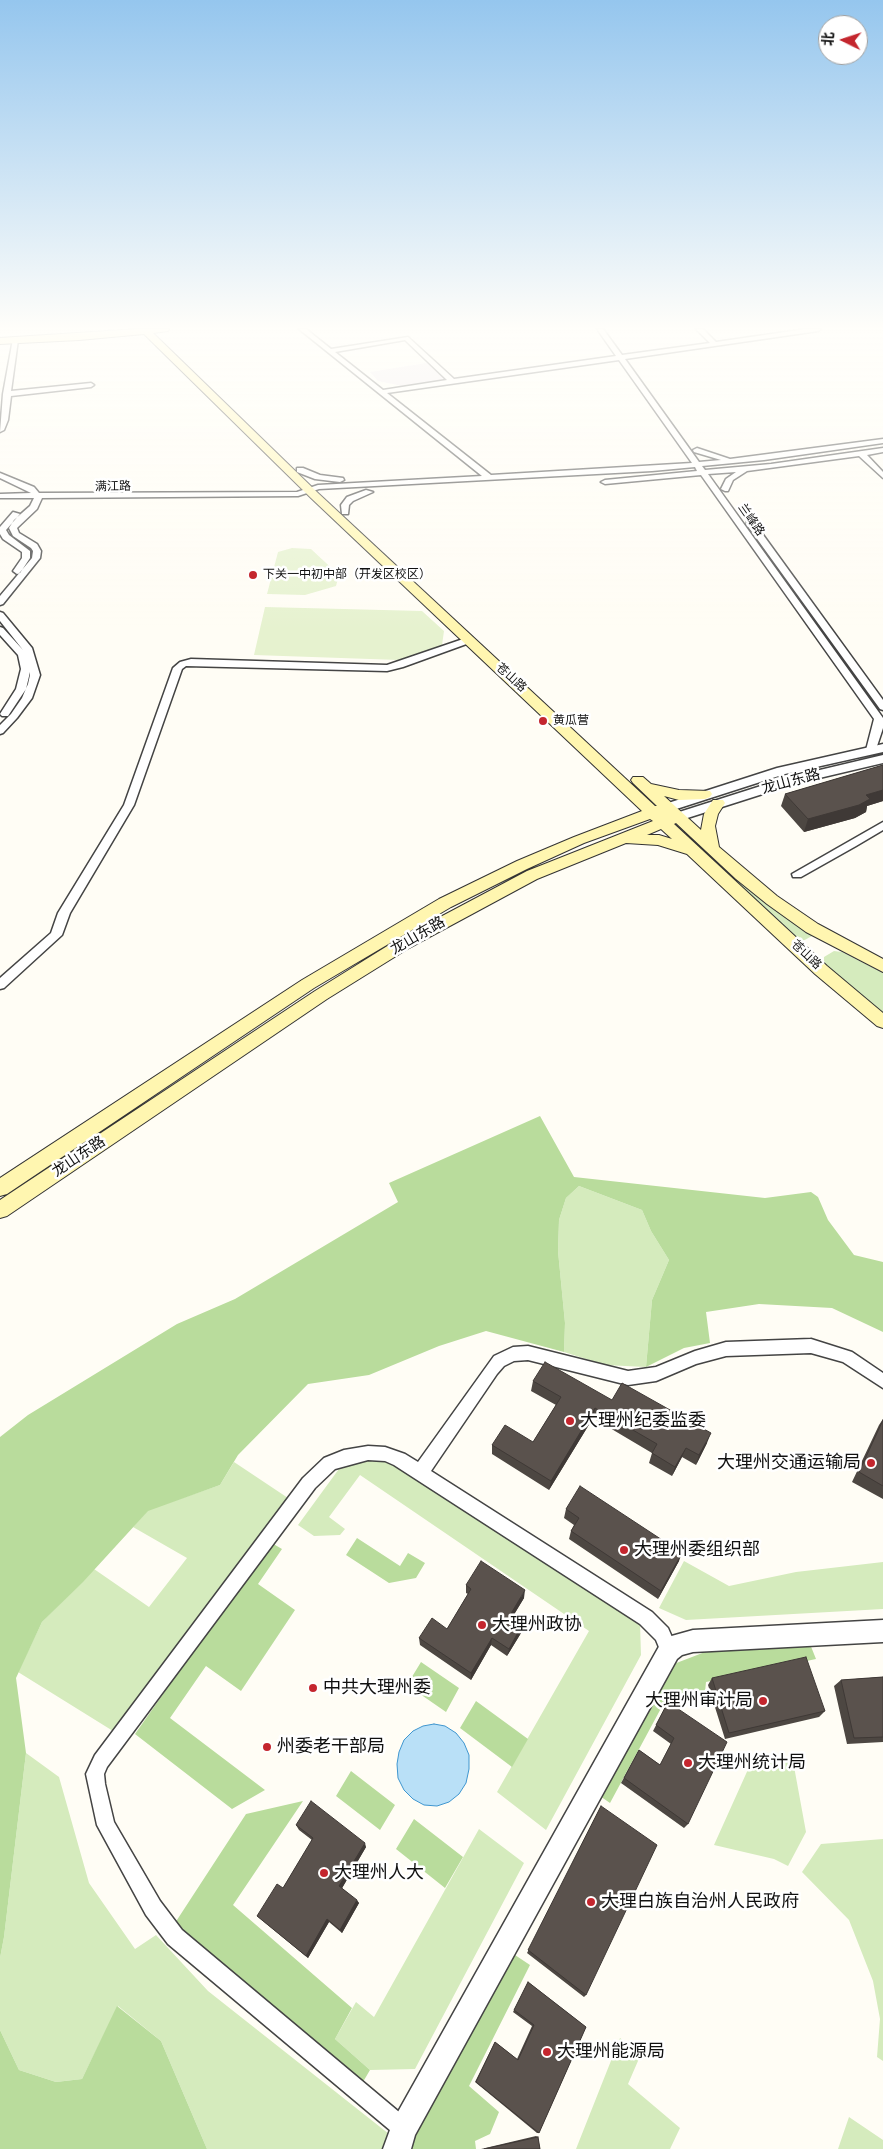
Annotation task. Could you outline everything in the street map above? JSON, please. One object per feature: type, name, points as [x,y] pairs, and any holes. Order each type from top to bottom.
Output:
[{"type":"main road","name":"苍山路","points":[[254,429],[470,640],[622,782],[712,850],[751,884],[784,909],[830,938],[883,966]]},
{"type":"main road","name":"苍山路","points":[[258,429],[300,470],[316,491],[345,512],[646,788],[697,854],[821,970],[883,1022]]},
{"type":"main road","points":[[622,782],[628,796],[628,807],[613,834],[659,840],[679,845],[697,854]]},
{"type":"main road","points":[[646,788],[679,795],[706,794]]},
{"type":"main road","points":[[712,850],[708,826],[711,814],[718,803]]},
{"type":"main road","name":"龙山东路","points":[[0,1188],[293,994],[384,937],[508,872],[666,815]]},
{"type":"main road","name":"龙山东路","points":[[0,1210],[306,1005],[383,956],[457,914],[613,834]]},
{"type":"street","points":[[428,429],[490,478]]},
{"type":"street","name":"兰峰路","points":[[673,429],[881,722]]},
{"type":"street","name":"兰峰路","points":[[680,429],[725,488],[883,707]]},
{"type":"street","name":"满江路","points":[[316,491],[405,482],[652,469],[743,460],[883,442]]},
{"type":"street","points":[[652,469],[674,463],[682,458],[687,450]]},
{"type":"street","points":[[696,450],[720,458],[743,460]]},
{"type":"street","points":[[594,482],[704,473],[883,450]]},
{"type":"street","points":[[862,454],[883,476]]},
{"type":"street","points":[[725,488],[733,476],[748,468]]},
{"type":"street","points":[[300,470],[318,477],[342,481],[405,482]]},
{"type":"street","points":[[655,478],[685,479],[715,490]]},
{"type":"street","points":[[0,589],[18,570],[26,558],[25,549],[6,537],[2,530],[7,522],[25,507],[27,498],[21,491],[2,479]]},
{"type":"street","points":[[0,602],[36,558],[37,551],[34,546],[16,534],[13,528],[34,507],[38,498],[31,489],[2,479]]},
{"type":"street","name":"满江路","points":[[0,498],[316,491],[369,492],[473,488]]},
{"type":"street","points":[[345,512],[345,505],[350,499],[369,492]]},
{"type":"street","points":[[0,615],[30,654],[34,669],[34,680],[23,704],[0,730]]},
{"type":"street","points":[[2,632],[13,630]]},
{"type":"street","points":[[0,720],[18,696],[25,680],[26,669],[22,654],[2,632]]},
{"type":"street","points":[[0,985],[56,935],[64,913],[129,805],[178,668],[183,664],[191,662],[387,668],[470,640]]},
{"type":"street","points":[[877,749],[881,722]]},
{"type":"street","name":"龙山东路","points":[[666,815],[706,794],[782,771],[877,749]]},
{"type":"street","name":"龙山东路","points":[[666,815],[718,803],[791,781],[883,759]]},
{"type":"street","points":[[797,874],[883,825]]},
{"type":"street","points":[[420,1473],[492,1369],[500,1360],[513,1354],[528,1353],[628,1378],[656,1374],[695,1358],[726,1349],[811,1346],[847,1357],[883,1381]]},
{"type":"street","points":[[669,1651],[662,1634],[646,1618],[398,1459],[385,1454],[368,1453],[344,1458],[330,1463],[317,1474],[101,1761],[95,1774],[97,1795],[112,1837],[153,1908],[175,1937],[400,2139],[669,1651],[676,1645],[694,1641],[883,1631]]},
{"type":"green space","points":[[292,548],[311,549],[339,575],[336,586],[305,595],[267,594],[278,552]]},
{"type":"green space","points":[[265,607],[422,611],[444,631],[442,645],[399,660],[254,655]]},
{"type":"green space","points":[[708,852],[812,936],[801,942],[702,853]]},
{"type":"green space","points":[[834,951],[842,952],[883,973],[883,1015],[827,967],[824,957]]},
{"type":"green space","points":[[540,1116],[574,1177],[765,1198],[811,1192],[818,1197],[828,1220],[854,1255],[883,1262],[883,1332],[832,1308],[759,1304],[706,1312],[710,1343],[684,1348],[646,1367],[652,1300],[669,1260],[651,1231],[642,1210],[579,1186],[566,1198],[559,1220],[558,1251],[565,1323],[564,1352],[486,1331],[439,1346],[369,1375],[308,1384],[238,1455],[220,1485],[148,1511],[83,1582],[42,1622],[16,1678],[26,1753],[0,1958],[0,1437],[28,1415],[177,1324],[235,1299],[398,1202],[389,1183]]},
{"type":"green space","points":[[579,1186],[642,1210],[651,1231],[669,1260],[652,1300],[646,1367],[605,1365],[564,1352],[565,1323],[558,1251],[559,1220],[566,1198]]},
{"type":"green space","points":[[382,1457],[640,1623],[641,1655],[546,1830],[497,1792],[589,1631],[360,1475],[329,1517],[345,1529],[340,1535],[314,1536],[298,1525],[344,1462]]},
{"type":"green space","points":[[234,1462],[288,1498],[113,1731],[18,1672],[42,1622],[94,1569],[149,1607],[187,1558],[133,1527],[148,1510],[220,1485]]},
{"type":"green space","points":[[357,1538],[400,1566],[408,1553],[425,1563],[416,1578],[389,1583],[346,1555]]},
{"type":"green space","points":[[270,1542],[282,1549],[258,1584],[295,1610],[241,1691],[206,1666],[170,1718],[265,1790],[232,1809],[135,1734]]},
{"type":"green space","points":[[684,1561],[729,1586],[796,1572],[883,1562],[883,1609],[686,1620],[659,1608]]},
{"type":"green space","points":[[810,1644],[816,1659],[706,1682],[705,1692],[666,1699],[610,1803],[597,1794],[666,1667],[718,1647]]},
{"type":"green space","points":[[421,1662],[459,1688],[446,1712],[407,1685]]},
{"type":"green space","points":[[476,1701],[528,1739],[512,1767],[460,1728]]},
{"type":"green space","points":[[26,1753],[59,1777],[89,1883],[135,1949],[156,1935],[208,1991],[389,2134],[385,2149],[207,2149],[161,2041],[118,2006],[82,2079],[56,2082],[19,2070],[0,2030],[0,1958]]},
{"type":"green space","points":[[793,1761],[806,1832],[788,1866],[774,1859],[714,1845],[750,1765]]},
{"type":"green space","points":[[351,1771],[395,1805],[380,1830],[336,1796]]},
{"type":"green space","points":[[303,1801],[233,1905],[352,2008],[335,2039],[370,2070],[360,2087],[175,1923],[246,1814]]},
{"type":"green space","points":[[414,1819],[463,1857],[445,1888],[396,1849]]},
{"type":"green space","points":[[479,1829],[524,1863],[415,2069],[370,2070],[335,2039],[356,2002],[374,2017]]},
{"type":"green space","points":[[883,1839],[883,2061],[877,2057],[880,2019],[873,1981],[849,1920],[802,1872],[821,1844]]},
{"type":"green space","points":[[509,1951],[530,1965],[469,2086],[499,2112],[490,2134],[475,2141],[476,2149],[409,2149],[413,2138]]},
{"type":"green space","points":[[117,2006],[161,2041],[207,2149],[0,2149],[0,2030],[19,2070],[56,2082],[82,2079]]},
{"type":"green space","points":[[620,2038],[641,2054],[628,2084],[680,2128],[670,2149],[576,2149]]},
{"type":"green space","points":[[849,2117],[883,2140],[883,2149],[838,2149]]},
{"type":"water","points":[[434,1724],[445,1726],[456,1733],[464,1743],[469,1755],[466,1783],[459,1794],[449,1802],[437,1806],[424,1805],[413,1799],[404,1790],[398,1778],[397,1764],[404,1740],[413,1731],[423,1726]]},
{"type":"building","points":[[883,765],[883,790],[866,795],[870,799],[859,805],[808,819],[785,794]]},
{"type":"building","points":[[545,1362],[612,1400],[622,1383],[711,1433],[699,1455],[686,1448],[675,1467],[652,1453],[657,1444],[595,1408],[551,1481],[492,1445],[505,1425],[533,1442],[561,1397],[533,1381]]},
{"type":"building","name":"大理州交通运输局","points":[[883,1420],[883,1486],[859,1472]]},
{"type":"building","name":"大理州委组织部","points":[[580,1486],[682,1553],[661,1591],[571,1531],[579,1518],[566,1509]]},
{"type":"building","name":"大理州政协","points":[[481,1561],[525,1590],[509,1617],[522,1625],[509,1649],[492,1638],[471,1673],[419,1638],[432,1618],[447,1629],[471,1589],[466,1585]]},
{"type":"building","name":"大理州审计局","points":[[806,1657],[825,1711],[729,1733],[712,1678]]},
{"type":"building","points":[[883,1677],[883,1737],[854,1738],[841,1680]]},
{"type":"building","name":"大理州统计局","points":[[668,1702],[727,1742],[688,1824],[624,1778],[639,1750],[660,1765],[674,1738],[656,1725]]},
{"type":"building","name":"大理州人大","points":[[311,1801],[365,1843],[339,1886],[357,1900],[340,1930],[327,1919],[306,1956],[257,1916],[277,1884],[283,1888],[313,1838],[296,1825]]},
{"type":"building","name":"大理白族自治州人民政府","points":[[601,1806],[657,1845],[586,1995],[528,1950]]},
{"type":"building","name":"大理州能源局","points":[[528,1982],[586,2027],[539,2133],[476,2082],[495,2042],[518,2060],[534,2025],[514,2010]]},
{"type":"building","points":[[538,2137],[540,2149],[484,2149]]},
{"type":"place","name":"下关一中初中部（开发区校区）","points":[[253,575]]},
{"type":"place","name":"黄瓜营","points":[[543,721]]},
{"type":"place","name":"大理州纪委监委","points":[[570,1421]]},
{"type":"place","name":"大理州交通运输局","points":[[871,1463]]},
{"type":"place","name":"大理州委组织部","points":[[624,1550]]},
{"type":"place","name":"大理州政协","points":[[482,1625]]},
{"type":"place","name":"中共大理州委","points":[[313,1688]]},
{"type":"place","name":"大理州审计局","points":[[763,1701]]},
{"type":"place","name":"州委老干部局","points":[[267,1747]]},
{"type":"place","name":"大理州统计局","points":[[688,1763]]},
{"type":"place","name":"大理州人大","points":[[324,1873]]},
{"type":"place","name":"大理白族自治州人民政府","points":[[591,1902]]},
{"type":"place","name":"大理州能源局","points":[[547,2052]]}]
